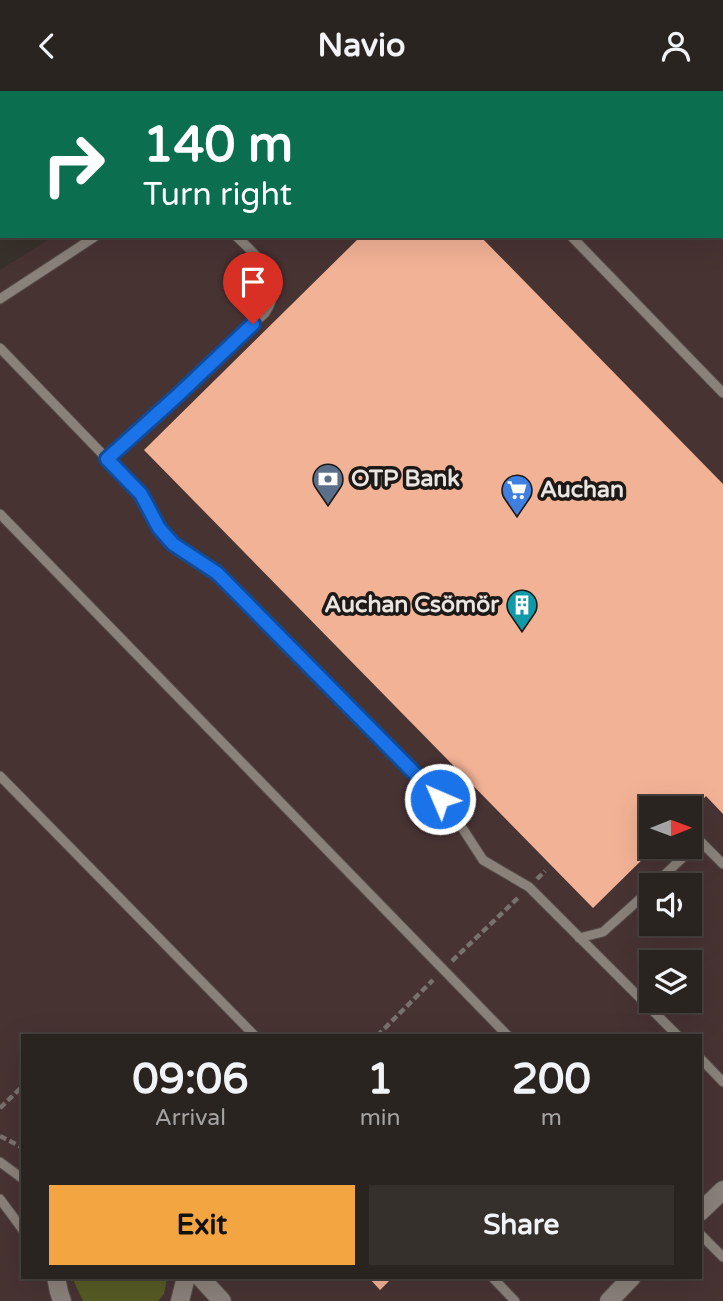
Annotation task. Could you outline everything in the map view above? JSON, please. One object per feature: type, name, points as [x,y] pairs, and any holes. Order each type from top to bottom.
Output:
[{"type":"street","points":[[702,1210],[723,1190]]},
{"type":"street","points":[[56,1279],[62,1301]]},
{"type":"street","points":[[180,1301],[186,1279]]},
{"type":"street","points":[[202,1279],[222,1301]]},
{"type":"street","points":[[609,1301],[630,1279]]},
{"type":"lane","points":[[0,299],[93,238]]},
{"type":"lane","points":[[107,459],[270,306],[274,297],[272,279],[238,238]]},
{"type":"lane","points":[[573,238],[723,393]]},
{"type":"lane","points":[[0,348],[141,494],[159,528],[173,544],[217,573],[450,809],[483,860],[529,887],[676,1034]]},
{"type":"lane","points":[[0,514],[506,1034]]},
{"type":"lane","points":[[0,776],[253,1034]]},
{"type":"lane","points":[[667,873],[700,841],[723,864]]},
{"type":"lane","points":[[579,938],[603,932],[639,900]]},
{"type":"lane","points":[[702,1060],[723,1082]]},
{"type":"lane","points":[[0,1162],[21,1178]]},
{"type":"lane","points":[[0,1199],[21,1227]]},
{"type":"lane","points":[[702,1236],[723,1257]]},
{"type":"lane","points":[[494,1279],[515,1301]]},
{"type":"path","points":[[379,1034],[545,871]]},
{"type":"path","points":[[0,1108],[21,1088]]},
{"type":"path","points":[[0,1136],[21,1147]]},
{"type":"shaded area","points":[[51,238],[723,238],[723,1301],[0,1301],[0,270]]},
{"type":"green space","points":[[74,1279],[167,1279],[164,1294],[158,1301],[83,1301]]},
{"type":"building","name":"Auchan Csömör","points":[[359,238],[482,238],[723,484],[723,814],[706,796],[702,800],[702,796],[639,796],[639,859],[643,859],[593,908],[144,450]]},
{"type":"building","points":[[370,1279],[391,1279],[380,1290]]},
{"type":"place","name":"OTP Bank","points":[[328,506]]},
{"type":"place","name":"Auchan","points":[[517,517]]},
{"type":"place","name":"Auchan Csömör","points":[[522,632]]},
{"type":"route","points":[[253,324],[107,459],[141,494],[159,528],[173,544],[217,573],[440,799]]}]
